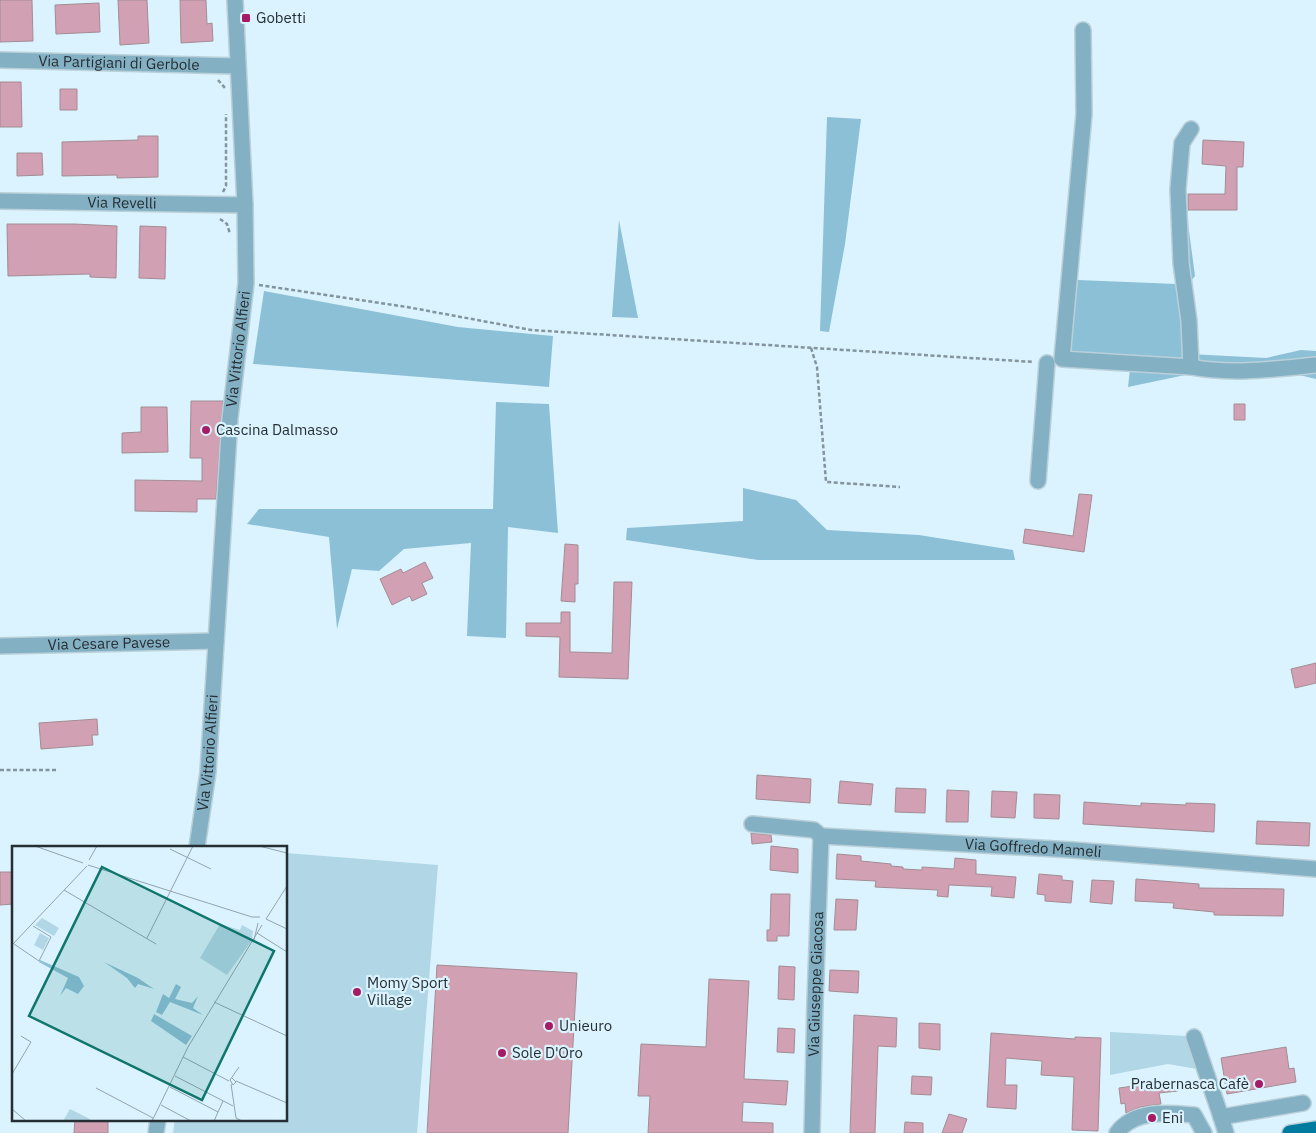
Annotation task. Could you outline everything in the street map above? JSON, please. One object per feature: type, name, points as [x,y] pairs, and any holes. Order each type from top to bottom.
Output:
[{"type":"main road","points":[[1290,1133],[1316,1129]]},
{"type":"street","name":"Via Vittorio Alfieri","points":[[197,846],[208,772],[232,392],[246,283],[245,205],[235,0]]},
{"type":"street","points":[[1083,30],[1084,114],[1062,359],[1191,367],[1206,370],[1272,370],[1316,365]]},
{"type":"street","name":"Via Partigiani di Gerbole","points":[[0,60],[237,66]]},
{"type":"street","points":[[1191,129],[1182,143],[1178,190],[1181,263],[1189,321],[1191,367]]},
{"type":"street","name":"Via Revelli","points":[[0,201],[245,205]]},
{"type":"street","points":[[1038,481],[1047,362]]},
{"type":"street","name":"Via Cesare Pavese","points":[[0,646],[216,641]]},
{"type":"street","name":"Via Goffredo Mameli","points":[[752,824],[814,830],[821,836],[1073,850],[1316,870]]},
{"type":"street","name":"Via Giuseppe Giacosa","points":[[812,1133],[821,836]]},
{"type":"street","points":[[1194,1037],[1226,1133]]},
{"type":"street","points":[[1221,1117],[1303,1103]]},
{"type":"street","points":[[1117,1133],[1123,1124],[1137,1117],[1166,1113],[1194,1115],[1204,1133]]},
{"type":"path","points":[[214,79],[219,80],[225,87],[225,97]]},
{"type":"path","points":[[219,196],[224,192],[226,186],[226,107]]},
{"type":"path","points":[[219,218],[227,224],[231,240]]},
{"type":"path","points":[[246,283],[407,307],[531,330],[1047,362]]},
{"type":"path","points":[[811,348],[817,367],[826,482],[900,487]]},
{"type":"path","points":[[0,770],[58,770]]},
{"type":"shaded area","points":[[827,117],[861,119],[845,244],[829,332],[820,331]]},
{"type":"shaded area","points":[[1187,216],[1195,276],[1182,292],[1189,354],[1266,358],[1301,350],[1316,351],[1316,379],[1261,366],[1190,374],[1128,387],[1130,369],[1075,354],[1069,347],[1078,280],[1176,284]]},
{"type":"shaded area","points":[[619,220],[638,318],[612,317]]},
{"type":"shaded area","points":[[264,291],[458,327],[553,336],[549,387],[253,364]]},
{"type":"shaded area","points":[[496,402],[549,404],[558,533],[508,527],[506,638],[467,636],[471,543],[404,549],[379,571],[352,569],[337,629],[329,537],[247,524],[259,509],[493,509]]},
{"type":"shaded area","points":[[743,488],[796,500],[827,530],[919,535],[1013,550],[1015,560],[758,560],[626,540],[627,528],[743,521]]},
{"type":"shaded area","name":"Momy Sport Village","points":[[288,853],[438,865],[417,1133],[173,1133],[175,1120],[288,1120]]},
{"type":"shaded area","points":[[1110,1032],[1187,1036],[1197,1069],[1168,1064],[1110,1075]]},
{"type":"building","points":[[0,0],[32,0],[33,41],[0,42]]},
{"type":"building","points":[[118,0],[147,0],[149,43],[120,45]]},
{"type":"building","points":[[180,0],[206,0],[207,24],[212,23],[213,41],[181,43]]},
{"type":"building","points":[[99,3],[100,32],[56,34],[55,5]]},
{"type":"building","points":[[0,82],[21,82],[22,127],[0,127]]},
{"type":"building","points":[[60,89],[77,89],[77,110],[60,110]]},
{"type":"building","points":[[138,136],[158,136],[158,177],[117,178],[117,175],[62,176],[62,142],[138,140]]},
{"type":"building","points":[[1203,140],[1244,142],[1243,167],[1237,167],[1237,210],[1188,210],[1188,194],[1225,194],[1226,166],[1202,164]]},
{"type":"building","points":[[17,153],[42,153],[43,175],[17,176]]},
{"type":"building","points":[[7,224],[117,226],[116,278],[90,277],[90,274],[8,276]]},
{"type":"building","points":[[140,226],[166,227],[165,279],[139,278]]},
{"type":"building","name":"Cascina Dalmasso","points":[[191,401],[223,401],[216,499],[197,499],[197,512],[135,511],[135,480],[202,481],[202,458],[190,458]]},
{"type":"building","points":[[1234,404],[1245,404],[1245,420],[1234,420]]},
{"type":"building","points":[[141,407],[167,407],[168,452],[122,453],[122,433],[141,432]]},
{"type":"building","points":[[1079,494],[1092,495],[1084,552],[1023,543],[1025,529],[1073,536]]},
{"type":"building","points":[[565,544],[578,545],[578,584],[575,584],[575,602],[561,601]]},
{"type":"building","points":[[425,562],[433,578],[422,583],[427,594],[412,601],[410,596],[392,605],[380,579],[401,569],[403,573]]},
{"type":"building","points":[[614,582],[632,582],[628,679],[559,677],[560,637],[526,636],[526,623],[561,623],[561,612],[570,612],[570,652],[612,653]]},
{"type":"building","points":[[1316,663],[1316,683],[1295,688],[1291,669]]},
{"type":"building","points":[[97,719],[98,735],[92,735],[93,745],[41,749],[39,723]]},
{"type":"building","points":[[757,775],[811,779],[810,803],[756,799]]},
{"type":"building","points":[[840,781],[873,784],[871,805],[838,803]]},
{"type":"building","points":[[896,788],[926,789],[925,813],[895,812]]},
{"type":"building","points":[[947,790],[969,791],[968,822],[946,822]]},
{"type":"building","points":[[992,791],[1017,792],[1015,818],[991,817]]},
{"type":"building","points":[[1034,794],[1060,795],[1059,819],[1034,818]]},
{"type":"building","points":[[1084,802],[1141,806],[1141,803],[1215,804],[1214,832],[1083,824]]},
{"type":"building","points":[[1257,821],[1310,823],[1309,846],[1256,844]]},
{"type":"building","points":[[751,833],[771,835],[772,842],[752,844]]},
{"type":"building","points":[[771,846],[798,849],[798,873],[770,870]]},
{"type":"building","points":[[837,854],[861,856],[861,861],[891,864],[891,866],[903,867],[903,869],[922,870],[922,867],[954,869],[955,858],[976,860],[976,874],[1016,877],[1014,898],[991,896],[992,887],[949,885],[948,897],[937,896],[938,890],[875,887],[876,881],[836,879]]},
{"type":"building","points":[[0,872],[12,872],[12,904],[0,905]]},
{"type":"building","points":[[1039,874],[1062,876],[1062,880],[1073,881],[1071,903],[1045,901],[1045,895],[1037,894]]},
{"type":"building","points":[[1136,879],[1199,884],[1199,888],[1284,889],[1283,916],[1214,915],[1214,912],[1173,908],[1174,903],[1135,901]]},
{"type":"building","points":[[1092,880],[1114,881],[1112,904],[1090,902]]},
{"type":"building","points":[[771,894],[790,894],[789,936],[777,936],[777,941],[767,941],[767,930],[770,930]]},
{"type":"building","points":[[836,899],[858,900],[856,930],[834,930]]},
{"type":"building","name":"Sole D'Oro","points":[[437,965],[577,973],[568,1133],[427,1133]]},
{"type":"building","points":[[779,966],[795,967],[794,1000],[778,999]]},
{"type":"building","points":[[830,970],[859,971],[858,993],[829,991]]},
{"type":"building","points":[[709,979],[749,981],[744,1079],[788,1081],[786,1105],[743,1102],[742,1122],[773,1123],[773,1133],[648,1133],[650,1096],[638,1096],[641,1044],[706,1047]]},
{"type":"building","points":[[854,1015],[897,1018],[896,1047],[878,1046],[875,1133],[850,1133]]},
{"type":"building","points":[[919,1023],[940,1024],[940,1050],[919,1048]]},
{"type":"building","points":[[778,1028],[795,1029],[794,1053],[777,1052]]},
{"type":"building","points":[[991,1033],[1075,1039],[1075,1037],[1101,1038],[1098,1131],[1072,1130],[1074,1077],[1041,1075],[1042,1061],[1006,1058],[1005,1085],[1017,1085],[1016,1109],[987,1107]]},
{"type":"building","points":[[1286,1047],[1289,1069],[1294,1068],[1296,1082],[1227,1094],[1221,1058]]},
{"type":"building","points":[[912,1076],[932,1077],[931,1095],[911,1094]]},
{"type":"building","points":[[1177,1080],[1178,1091],[1159,1093],[1161,1104],[1140,1107],[1126,1113],[1125,1103],[1121,1104],[1119,1088]]},
{"type":"building","points":[[949,1114],[967,1119],[962,1133],[942,1133]]},
{"type":"building","points":[[75,1120],[108,1120],[108,1133],[74,1133]]},
{"type":"building","points":[[905,1122],[923,1123],[923,1133],[904,1133]]},
{"type":"place","name":"Gobetti","points":[[246,18]]},
{"type":"place","name":"Cascina Dalmasso","points":[[206,430]]},
{"type":"place","name":"Momy Sport Village","points":[[357,992]]},
{"type":"place","name":"Unieuro","points":[[549,1026]]},
{"type":"place","name":"Sole D'Oro","points":[[502,1053]]},
{"type":"place","name":"Prabernasca Cafè","points":[[1259,1084]]},
{"type":"place","name":"Eni","points":[[1152,1118]]}]
